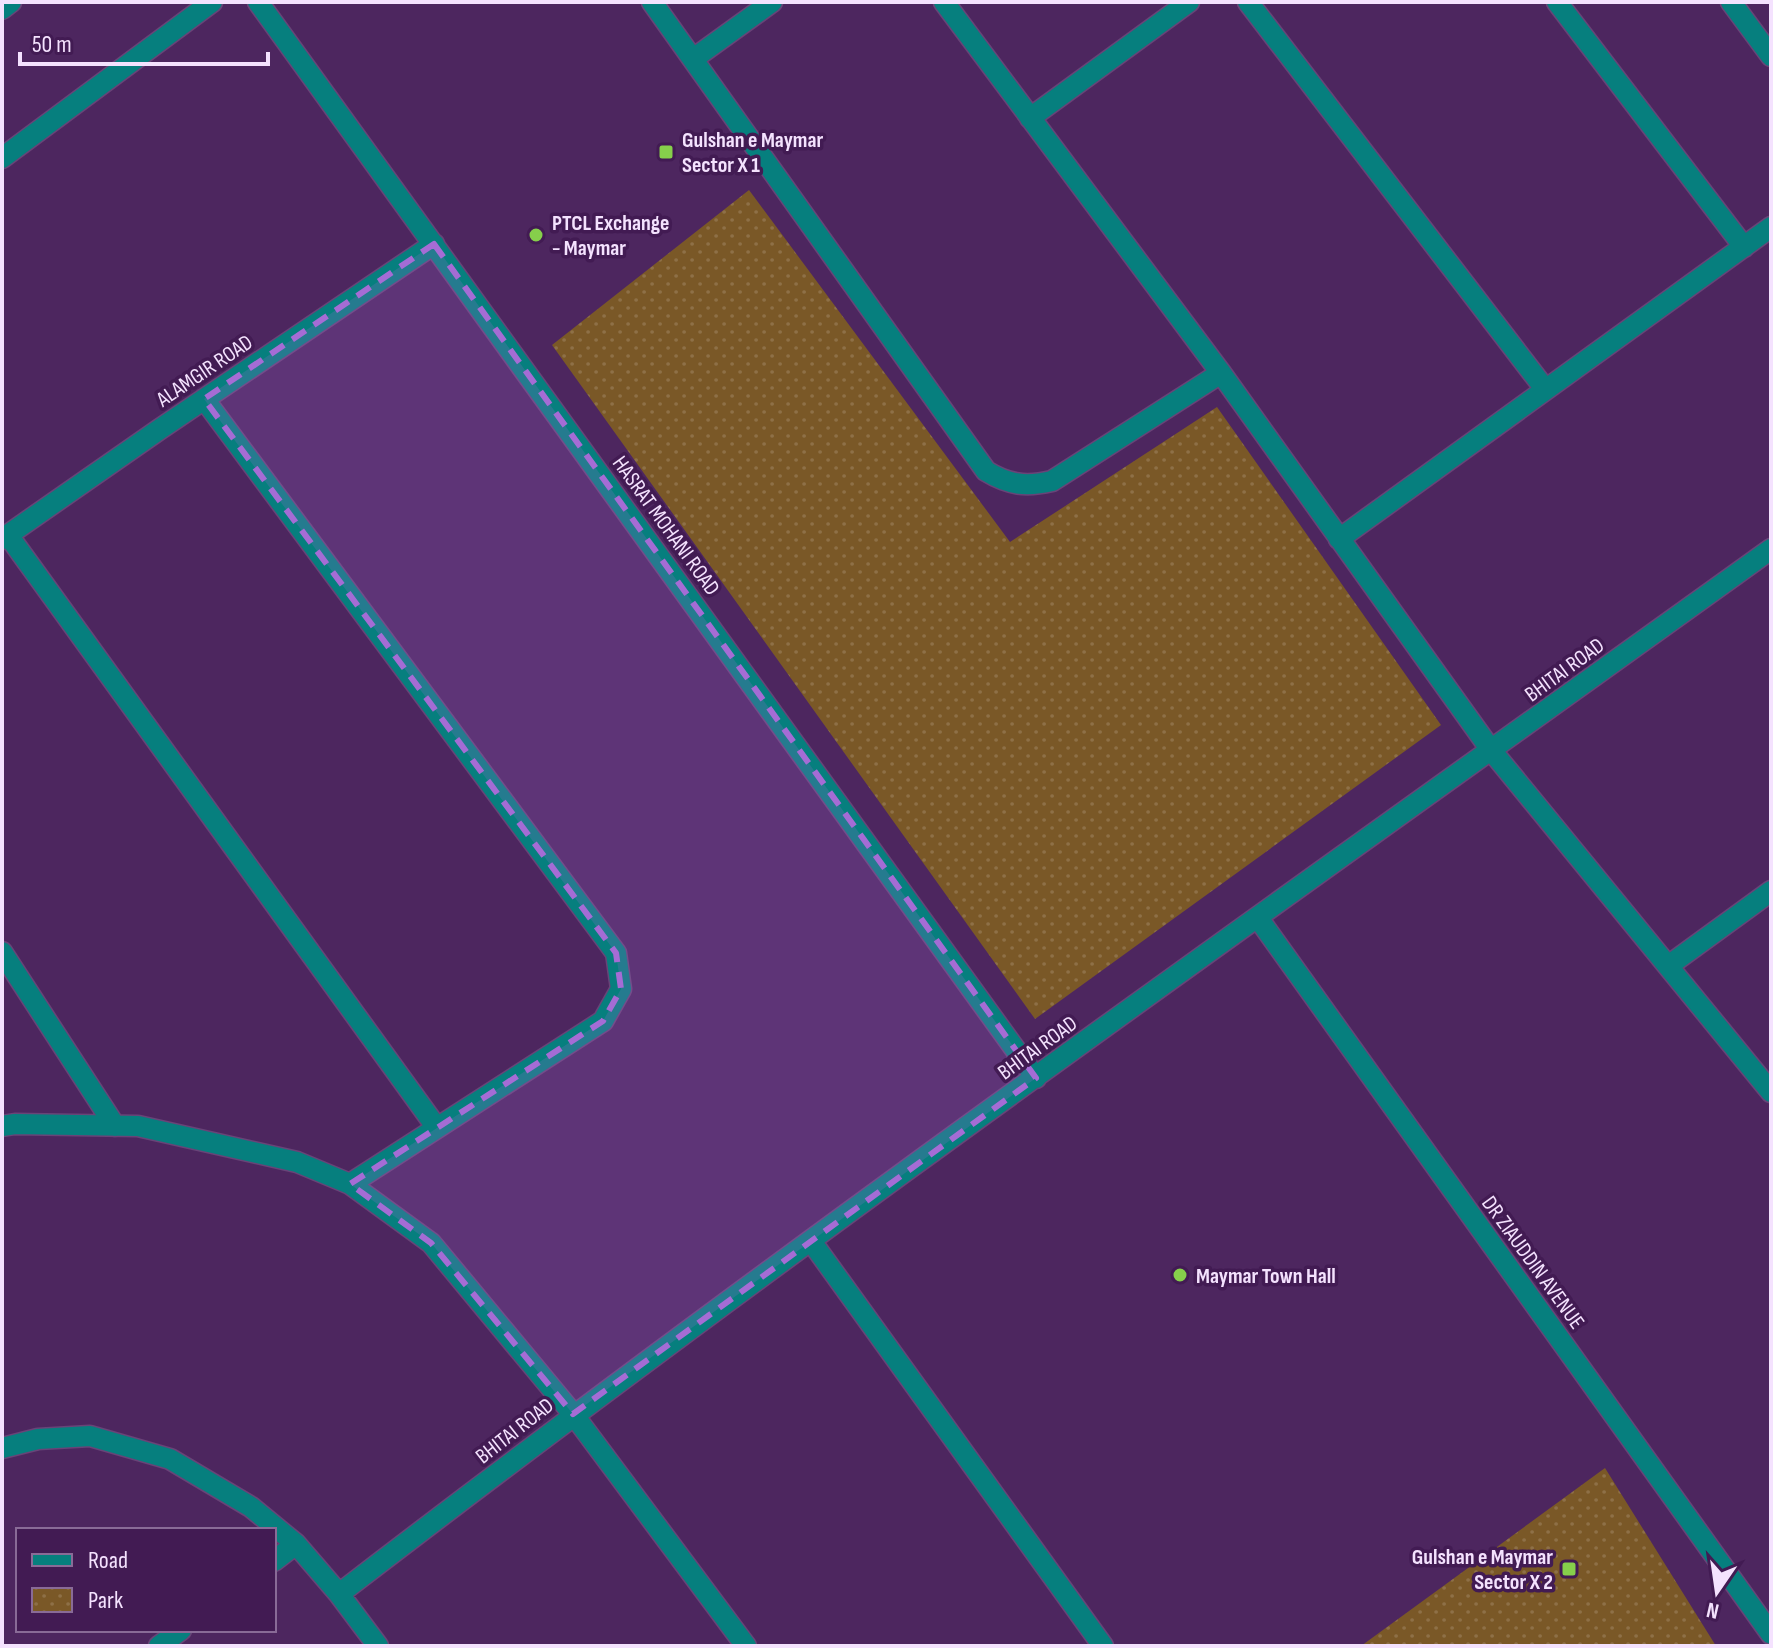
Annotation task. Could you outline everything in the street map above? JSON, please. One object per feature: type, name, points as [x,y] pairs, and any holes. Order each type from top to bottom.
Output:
[{"type":"street","points":[[2,9],[11,2]]},
{"type":"street","points":[[2,158],[212,2]]},
{"type":"street","name":"HASRAT MOHANI ROAD","points":[[258,2],[1036,1078]]},
{"type":"street","points":[[652,2],[986,471],[1005,482],[1030,486],[1052,481],[1221,373]]},
{"type":"street","points":[[693,59],[772,2]]},
{"type":"street","points":[[944,2],[1221,373],[1491,750],[1771,1092]]},
{"type":"street","points":[[1030,118],[1189,2]]},
{"type":"street","points":[[1248,2],[1545,389]]},
{"type":"street","points":[[1557,2],[1744,247]]},
{"type":"street","points":[[1731,2],[1771,56]]},
{"type":"street","points":[[1339,539],[1771,227]]},
{"type":"street","name":"ALAMGIR ROAD","points":[[5,537],[434,244]]},
{"type":"street","points":[[204,399],[616,953],[621,989],[603,1021],[350,1184]]},
{"type":"street","points":[[5,537],[437,1128]]},
{"type":"street","name":"BHITAI ROAD","points":[[339,1594],[573,1414],[1771,549]]},
{"type":"street","points":[[1668,966],[1771,891]]},
{"type":"street","name":"DR ZIAUDDIN AVENUE","points":[[1258,918],[1771,1634]]},
{"type":"street","points":[[2,952],[115,1126]]},
{"type":"street","points":[[2,1126],[138,1126],[297,1162],[350,1184],[431,1243],[573,1414],[746,1646]]},
{"type":"street","points":[[811,1241],[1103,1646]]},
{"type":"street","points":[[2,1448],[38,1439],[90,1436],[170,1459],[251,1507],[296,1544],[378,1646]]},
{"type":"street","points":[[276,1559],[296,1544]]},
{"type":"street","points":[[159,1646],[178,1632]]},
{"type":"highlighted area","points":[[434,244],[1036,1078],[573,1414],[431,1243],[350,1184],[603,1021],[621,989],[616,953],[204,399]]},
{"type":"green space","points":[[749,190],[1010,542],[1217,407],[1441,725],[1035,1019],[552,345]]},
{"type":"green space","points":[[1605,1468],[1716,1646],[1361,1646]]},
{"type":"place","name":"Gulshan e Maymar Sector X 1","points":[[666,152]]},
{"type":"place","name":"PTCL Exchange - Maymar","points":[[536,235]]},
{"type":"place","name":"Maymar Town Hall","points":[[1180,1275]]},
{"type":"place","name":"Gulshan e Maymar Sector X 2","points":[[1569,1569]]}]
